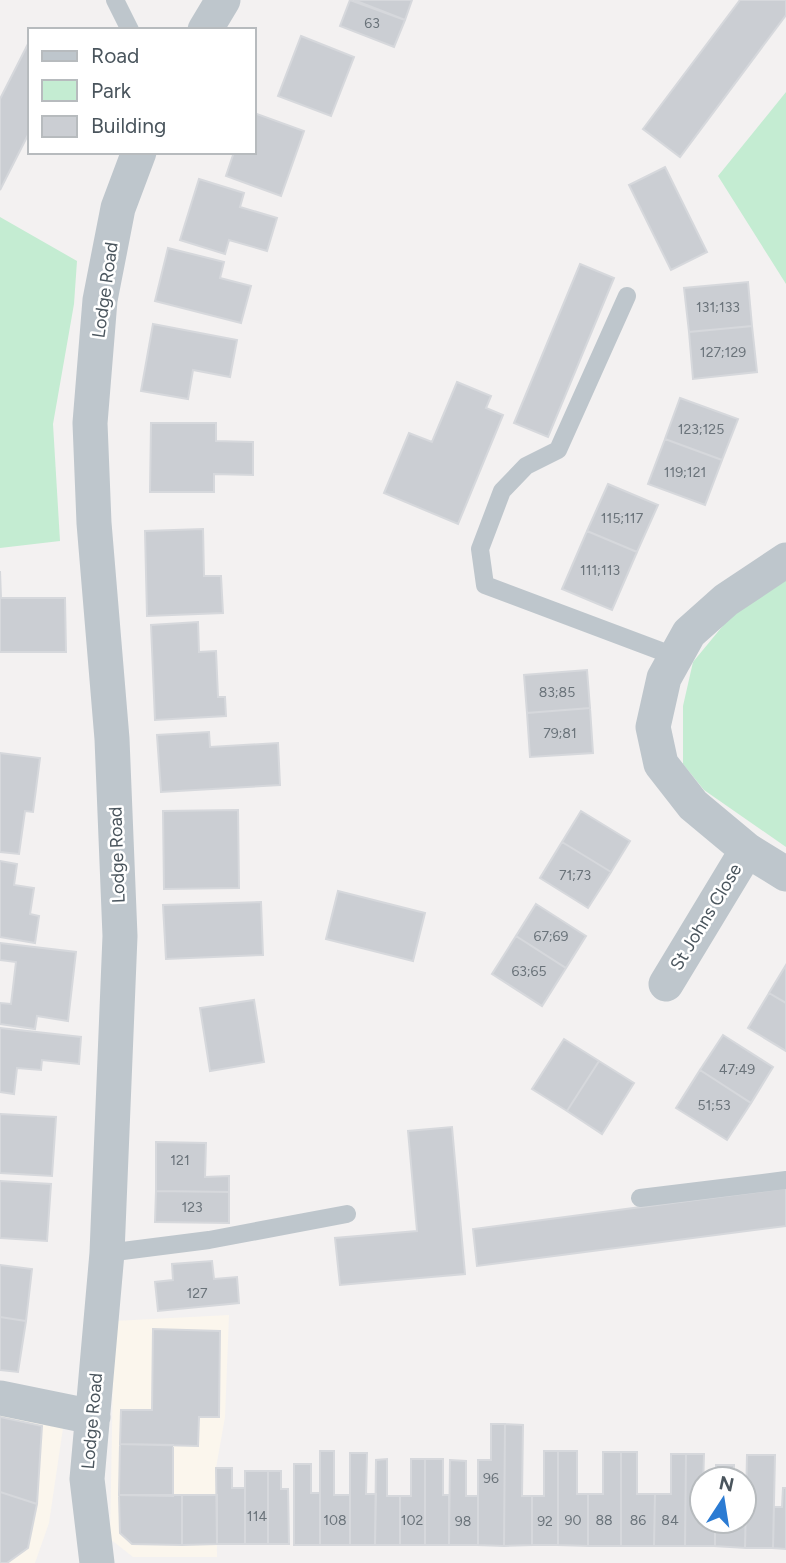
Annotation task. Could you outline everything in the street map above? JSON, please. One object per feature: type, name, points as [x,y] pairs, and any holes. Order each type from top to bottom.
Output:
[{"type":"street","points":[[206,28],[223,0]]},
{"type":"street","name":"Lodge Road","points":[[97,1563],[88,1479],[107,1253],[120,936],[113,739],[94,523],[90,423],[100,300],[118,208],[138,154]]},
{"type":"street","name":"St Johns Close","points":[[786,561],[726,600],[688,633],[664,678],[653,727],[662,764],[693,805],[747,850],[786,874]]},
{"type":"street","name":"St Johns Close","points":[[666,984],[747,850]]},
{"type":"street","points":[[0,1398],[93,1417]]},
{"type":"lane","points":[[115,0],[129,28]]},
{"type":"lane","points":[[627,296],[558,450],[526,466],[502,491],[480,550],[485,585],[674,656]]},
{"type":"lane","points":[[640,1198],[786,1180]]},
{"type":"lane","points":[[107,1253],[209,1240],[347,1214]]},
{"type":"shaded area","points":[[229,1315],[225,1417],[216,1468],[217,1557],[133,1557],[110,1539],[114,1321]]},
{"type":"shaded area","points":[[0,1412],[63,1428],[49,1523],[35,1563],[0,1563]]},
{"type":"green space","points":[[786,92],[786,284],[718,176]]},
{"type":"green space","points":[[0,217],[77,261],[74,304],[53,424],[60,541],[0,548]]},
{"type":"green space","points":[[786,577],[786,847],[704,790],[683,764],[683,706],[693,662],[740,605]]},
{"type":"building","points":[[350,0],[405,20],[394,47],[340,26]]},
{"type":"building","points":[[354,0],[412,0],[405,20]]},
{"type":"building","points":[[740,0],[786,0],[786,15],[680,157],[643,129]]},
{"type":"building","points":[[301,36],[354,57],[331,116],[278,96]]},
{"type":"building","points":[[28,44],[28,135],[0,190],[0,99]]},
{"type":"building","points":[[256,114],[304,131],[281,196],[226,176],[233,154],[256,154]]},
{"type":"building","points":[[665,167],[707,252],[671,270],[629,185]]},
{"type":"building","points":[[199,179],[244,193],[240,207],[277,218],[267,251],[229,240],[225,254],[180,240]]},
{"type":"building","points":[[168,248],[224,262],[220,278],[251,286],[241,323],[155,301]]},
{"type":"building","points":[[580,264],[614,278],[548,437],[514,423]]},
{"type":"building","points":[[748,282],[752,326],[689,332],[684,288]]},
{"type":"building","points":[[153,324],[237,340],[230,377],[193,370],[188,399],[141,391]]},
{"type":"building","points":[[752,326],[757,372],[693,379],[689,332]]},
{"type":"building","points":[[457,382],[491,396],[486,408],[503,415],[458,524],[384,493],[409,433],[432,442]]},
{"type":"building","points":[[680,398],[738,419],[722,460],[665,439]]},
{"type":"building","points":[[151,423],[216,423],[216,441],[253,442],[253,475],[214,474],[214,492],[150,492]]},
{"type":"building","points":[[665,439],[722,460],[705,505],[648,484]]},
{"type":"building","points":[[608,484],[658,505],[637,552],[587,531]]},
{"type":"building","points":[[203,529],[204,576],[221,576],[223,613],[147,616],[145,531]]},
{"type":"building","points":[[587,531],[637,552],[612,610],[562,589]]},
{"type":"building","points":[[0,571],[1,598],[65,598],[66,652],[0,652]]},
{"type":"building","points":[[198,622],[199,652],[216,651],[218,697],[225,697],[226,716],[155,720],[151,625]]},
{"type":"building","points":[[587,670],[590,708],[527,713],[524,675]]},
{"type":"building","points":[[590,708],[593,753],[530,757],[527,713]]},
{"type":"building","points":[[209,732],[210,747],[278,743],[280,785],[161,792],[157,735]]},
{"type":"building","points":[[0,753],[40,758],[33,812],[25,811],[19,854],[0,852]]},
{"type":"building","points":[[238,810],[239,888],[164,889],[163,811]]},
{"type":"building","points":[[581,811],[630,841],[611,872],[562,842]]},
{"type":"building","points":[[562,842],[611,872],[588,908],[540,878]]},
{"type":"building","points":[[0,861],[17,864],[14,885],[34,888],[30,914],[39,916],[35,943],[0,937]]},
{"type":"building","points":[[338,891],[425,913],[413,961],[326,939]]},
{"type":"building","points":[[261,902],[263,955],[166,959],[163,905]]},
{"type":"building","points":[[536,904],[586,936],[566,968],[516,936]]},
{"type":"building","points":[[516,936],[566,968],[542,1006],[492,974]]},
{"type":"building","points":[[0,943],[76,952],[68,1021],[37,1016],[35,1029],[0,1024],[0,1003],[11,1004],[16,962],[0,960]]},
{"type":"building","points":[[786,965],[786,1003],[769,993]]},
{"type":"building","points":[[769,993],[786,1003],[786,1051],[748,1028]]},
{"type":"building","points":[[254,1000],[264,1062],[210,1071],[200,1008]]},
{"type":"building","points":[[0,1028],[81,1037],[79,1064],[42,1060],[41,1070],[17,1068],[14,1094],[0,1092]]},
{"type":"building","points":[[723,1035],[773,1067],[751,1103],[700,1070]]},
{"type":"building","points":[[564,1039],[599,1061],[567,1111],[532,1089]]},
{"type":"building","points":[[599,1061],[634,1083],[602,1134],[567,1111]]},
{"type":"building","points":[[700,1070],[751,1103],[727,1140],[676,1108]]},
{"type":"building","points":[[0,1114],[56,1117],[52,1176],[0,1173]]},
{"type":"building","points":[[452,1127],[465,1274],[340,1285],[335,1238],[417,1231],[408,1131]]},
{"type":"building","points":[[156,1142],[206,1143],[205,1177],[229,1176],[229,1192],[156,1191]]},
{"type":"building","points":[[0,1181],[51,1184],[47,1241],[0,1238]]},
{"type":"building","points":[[786,1188],[786,1226],[477,1266],[473,1229]]},
{"type":"building","points":[[156,1191],[229,1192],[229,1223],[155,1222]]},
{"type":"building","points":[[212,1261],[214,1279],[237,1277],[239,1303],[158,1311],[155,1282],[173,1280],[172,1264]]},
{"type":"building","points":[[0,1265],[32,1269],[26,1321],[0,1317]]},
{"type":"building","points":[[0,1317],[26,1321],[18,1372],[0,1370]]},
{"type":"building","points":[[153,1329],[220,1331],[219,1417],[199,1417],[198,1446],[120,1444],[121,1410],[152,1410]]},
{"type":"building","points":[[0,1417],[42,1426],[37,1504],[0,1492]]},
{"type":"building","points":[[491,1424],[505,1424],[504,1546],[478,1545],[478,1460],[491,1460]]},
{"type":"building","points":[[505,1424],[523,1425],[522,1496],[532,1496],[532,1545],[504,1546]]},
{"type":"building","points":[[120,1444],[173,1445],[173,1496],[119,1495]]},
{"type":"building","points":[[320,1451],[334,1451],[334,1495],[350,1495],[350,1545],[320,1545]]},
{"type":"building","points":[[544,1451],[558,1451],[558,1545],[532,1545],[532,1496],[544,1496]]},
{"type":"building","points":[[558,1451],[577,1451],[577,1494],[588,1494],[588,1546],[558,1545]]},
{"type":"building","points":[[603,1452],[621,1452],[621,1546],[588,1546],[588,1494],[603,1494]]},
{"type":"building","points":[[621,1452],[637,1452],[637,1494],[655,1494],[654,1546],[621,1546]]},
{"type":"building","points":[[350,1453],[367,1453],[366,1494],[376,1494],[375,1545],[350,1545]]},
{"type":"building","points":[[671,1454],[686,1454],[685,1546],[654,1546],[655,1494],[671,1494]]},
{"type":"building","points":[[686,1454],[704,1454],[704,1465],[688,1465],[688,1535],[715,1535],[715,1546],[685,1546]]},
{"type":"building","points":[[747,1455],[775,1455],[773,1548],[745,1548],[745,1535],[758,1535],[758,1465],[747,1465]]},
{"type":"building","points":[[387,1459],[387,1496],[400,1496],[400,1545],[375,1545],[376,1460]]},
{"type":"building","points":[[411,1459],[425,1459],[425,1545],[400,1545],[400,1496],[411,1496]]},
{"type":"building","points":[[425,1459],[443,1459],[443,1495],[449,1495],[449,1545],[425,1545]]},
{"type":"building","points":[[450,1460],[466,1461],[466,1496],[478,1496],[478,1545],[449,1545]]},
{"type":"building","points":[[294,1464],[311,1464],[311,1493],[320,1493],[320,1545],[294,1545]]},
{"type":"building","points":[[216,1468],[232,1468],[232,1488],[245,1488],[245,1544],[217,1544]]},
{"type":"building","points":[[245,1471],[268,1471],[268,1544],[245,1544]]},
{"type":"building","points":[[268,1471],[281,1471],[281,1489],[288,1489],[289,1544],[268,1544]]},
{"type":"building","points":[[783,1488],[786,1488],[786,1549],[773,1548],[774,1507],[782,1507]]},
{"type":"building","points":[[0,1492],[37,1504],[28,1548],[7,1563],[0,1563]]},
{"type":"building","points":[[119,1495],[182,1495],[182,1545],[132,1544],[120,1533]]},
{"type":"building","points":[[182,1495],[217,1495],[217,1544],[182,1545]]},
{"type":"building","points":[[715,1535],[745,1535],[745,1548],[715,1546]]}]
